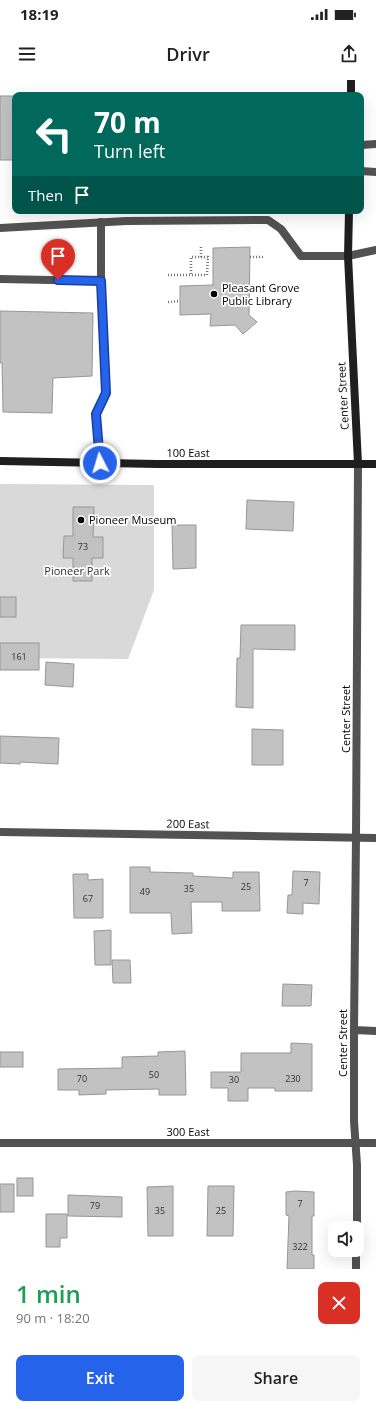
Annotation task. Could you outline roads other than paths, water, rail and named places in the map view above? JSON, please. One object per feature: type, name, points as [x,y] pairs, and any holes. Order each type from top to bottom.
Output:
[{"type":"main road","points":[[351,80],[351,92]]},
{"type":"main road","name":"Center Street","points":[[349,214],[348,256],[358,464]]},
{"type":"main road","name":"100 East","points":[[0,461],[100,463],[376,464]]},
{"type":"street","points":[[364,145],[376,144]]},
{"type":"street","points":[[364,172],[376,172]]},
{"type":"street","points":[[0,228],[101,222],[268,220],[281,229],[301,256],[348,256],[376,250]]},
{"type":"street","points":[[100,463],[96,414],[106,393],[101,281],[101,222]]},
{"type":"street","points":[[0,279],[101,281]]},
{"type":"street","name":"Center Street","points":[[357,1221],[354,1030],[358,464]]},
{"type":"street","name":"200 East","points":[[0,832],[376,838]]},
{"type":"street","points":[[354,1030],[376,1030]]},
{"type":"street","name":"300 East","points":[[0,1143],[376,1143]]},
{"type":"street","points":[[356,1257],[356,1269]]},
{"type":"place","name":"Pleasant Grove Public Library","points":[[214,294]]},
{"type":"place","name":"Pioneer Museum","points":[[81,520]]},
{"type":"park label","name":"Pioneer Park","points":[[77,571]]}]
